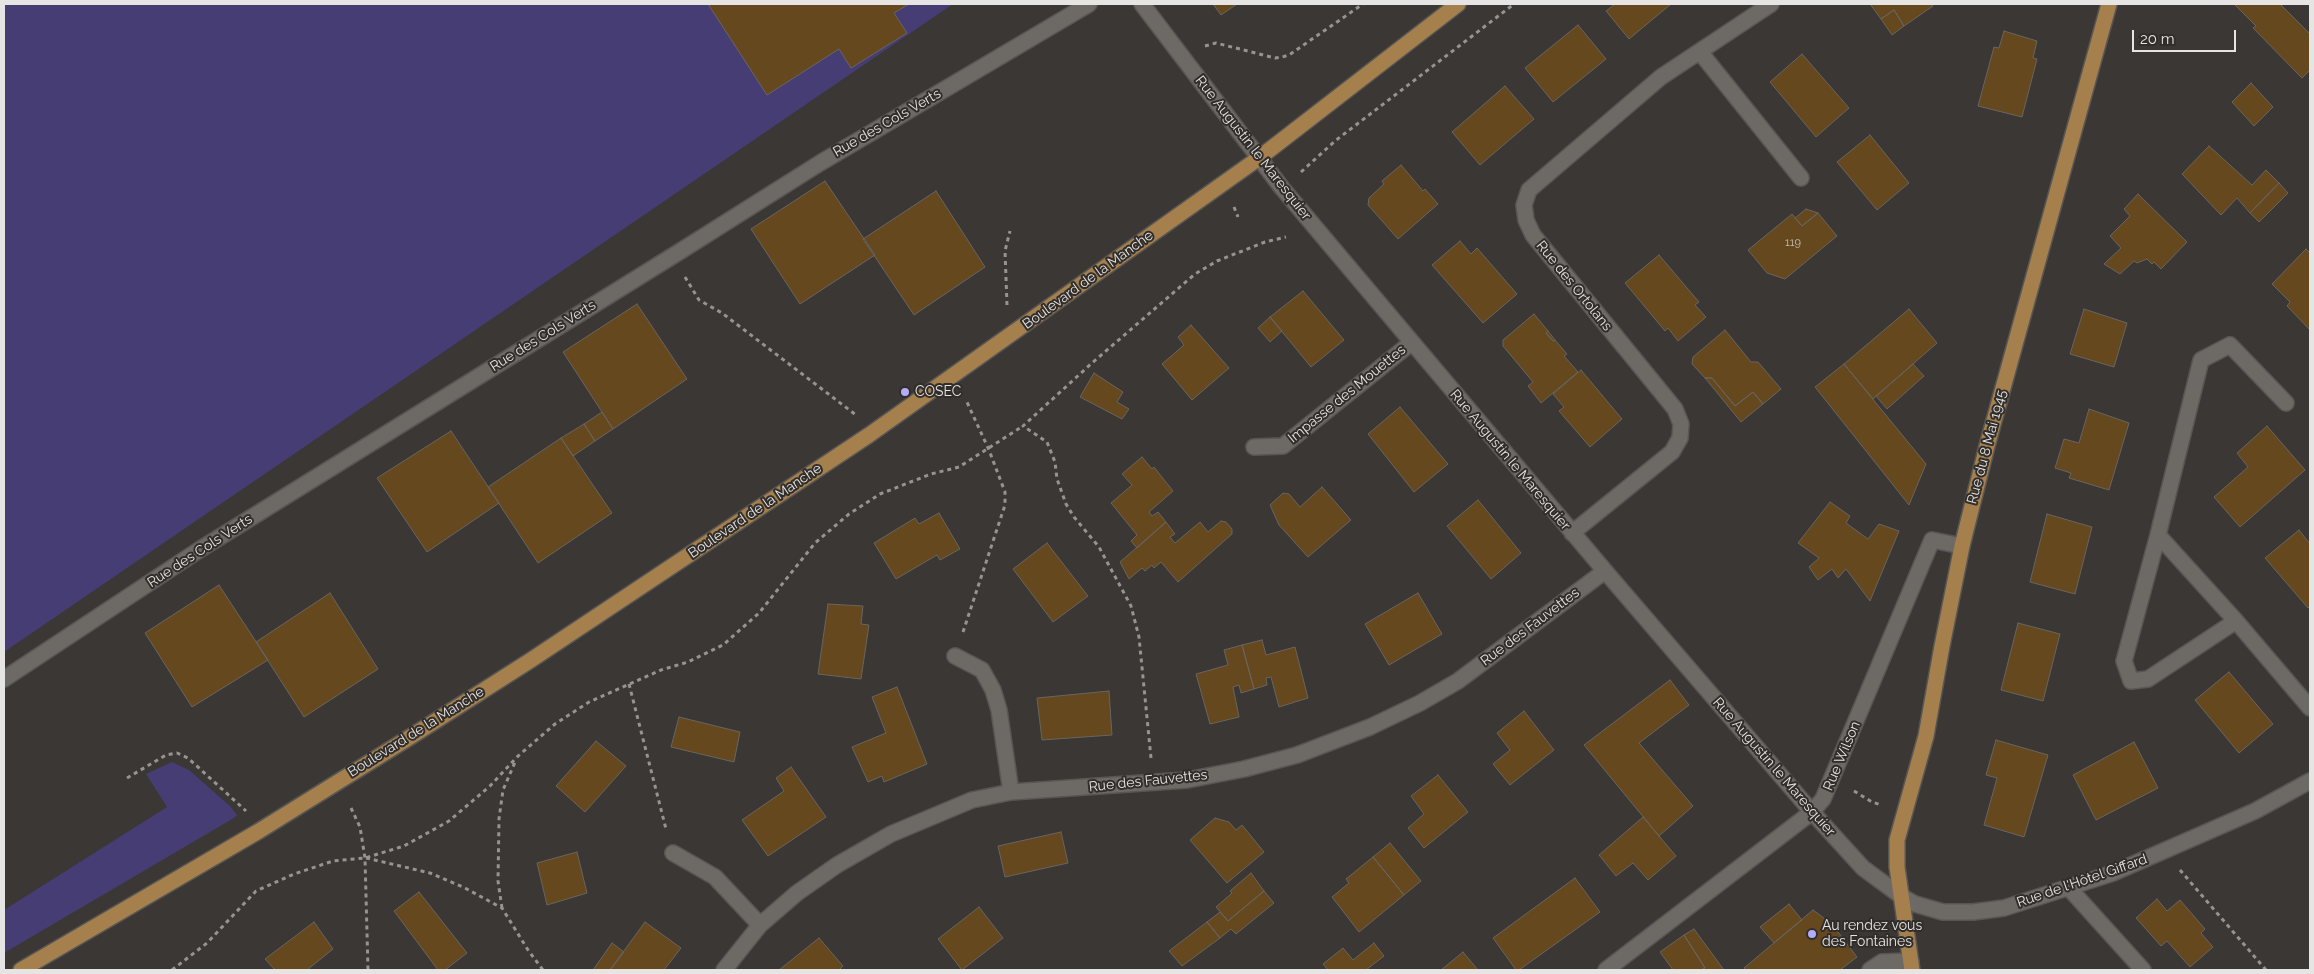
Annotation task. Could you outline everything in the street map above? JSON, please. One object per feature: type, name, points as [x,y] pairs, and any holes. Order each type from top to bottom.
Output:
[{"type":"main road","name":"Boulevard de la Manche","points":[[21,970],[259,831],[532,660],[869,435],[1259,158],[1458,4]]},
{"type":"main road","name":"Rue du 8 Mai 1945","points":[[1912,966],[1897,867],[1897,840],[1926,736],[1962,546],[1987,446],[2109,4]]},
{"type":"street","name":"Rue des Cols Verts","points":[[4,679],[199,550],[679,252],[820,162],[1089,4]]},
{"type":"street","name":"Rue Augustin le Maresquier","points":[[1142,4],[1259,158],[1411,343],[1572,533],[1812,812],[1863,868],[1901,896]]},
{"type":"street","name":"Rue des Ortolans","points":[[1572,533],[1672,452],[1680,438],[1681,424],[1675,410],[1533,235],[1526,220],[1524,206],[1529,190],[1662,77],[1771,4]]},
{"type":"street","points":[[1700,52],[1801,178]]},
{"type":"street","name":"Impasse des Mouettes","points":[[1254,448],[1283,446],[1411,343]]},
{"type":"street","points":[[2236,621],[2148,679],[2131,681],[2124,661],[2158,535],[2201,360],[2230,345],[2286,403]]},
{"type":"street","points":[[2158,535],[2236,621],[2310,708]]},
{"type":"street","name":"Rue Wilson","points":[[1606,970],[1812,812],[1823,800],[1932,540],[1962,546]]},
{"type":"street","name":"Rue des Fauvettes","points":[[724,970],[760,925],[797,893],[821,876],[891,834],[972,800],[1011,792],[1187,780],[1244,769],[1297,754],[1370,727],[1420,703],[1458,681],[1605,571]]},
{"type":"street","points":[[955,656],[982,670],[993,690],[999,710],[1011,792]]},
{"type":"street","name":"Rue de l'Hôtel Giffard","points":[[1901,896],[1915,904],[1943,912],[1973,912],[2004,908],[2113,873],[2255,810],[2310,782]]},
{"type":"street","points":[[673,853],[716,877],[760,925]]},
{"type":"street","points":[[2068,887],[2142,970]]},
{"type":"street","points":[[1870,970],[1882,962],[1912,966]]},
{"type":"path","points":[[1184,59],[1210,43],[1240,48],[1275,58],[1289,55],[1362,4]]},
{"type":"path","points":[[1300,173],[1335,141],[1514,4]]},
{"type":"path","points":[[1010,231],[1005,251],[1008,314],[1017,331]]},
{"type":"path","points":[[172,970],[207,943],[256,892],[294,874],[333,861],[365,858],[404,846],[449,821],[490,786],[517,757],[562,720],[589,702],[629,684],[688,662],[723,645],[759,612],[815,543],[849,514],[880,494],[931,474],[959,467],[989,450],[1023,426],[1092,363],[1195,274],[1217,261],[1265,242],[1286,237]]},
{"type":"path","points":[[679,252],[686,278],[699,300],[722,313],[854,413],[869,435]]},
{"type":"path","points":[[955,656],[1005,505],[1005,492],[989,450],[966,400]]},
{"type":"path","points":[[1023,426],[1047,442],[1056,462],[1057,479],[1066,504],[1074,517],[1099,547],[1131,606],[1139,637],[1153,783]]},
{"type":"path","points":[[629,684],[673,853]]},
{"type":"path","points":[[127,778],[166,755],[177,753],[188,758],[213,782],[243,806],[259,831]]},
{"type":"path","points":[[517,757],[503,790],[499,819],[498,881],[502,908],[543,970]]},
{"type":"path","points":[[351,808],[360,828],[365,858],[368,970]]},
{"type":"path","points":[[2164,851],[2266,970]]},
{"type":"path","points":[[365,858],[430,873],[463,887],[502,908]]},
{"type":"shaded area","points":[[4,4],[953,4],[4,652]]},
{"type":"shaded area","points":[[172,762],[189,770],[230,806],[237,815],[4,953],[4,910],[167,807],[146,774]]},
{"type":"building","points":[[708,4],[909,4],[894,13],[907,33],[851,68],[839,49],[767,95]]},
{"type":"building","points":[[1213,4],[1237,4],[1221,15]]},
{"type":"building","points":[[1615,4],[1671,4],[1629,39],[1606,11]]},
{"type":"building","points":[[1870,4],[1931,4],[1933,6],[1904,26],[1894,10],[1881,19]]},
{"type":"building","points":[[2234,4],[2280,4],[2310,34],[2310,70],[2302,78],[2253,28],[2256,26]]},
{"type":"building","points":[[1894,10],[1904,26],[1892,35],[1881,19]]},
{"type":"building","points":[[1578,25],[1606,59],[1553,102],[1525,68]]},
{"type":"building","points":[[2004,31],[2037,41],[2033,58],[2037,59],[2022,117],[1978,106],[1994,47],[1999,48]]},
{"type":"building","points":[[1802,54],[1849,108],[1816,137],[1770,82]]},
{"type":"building","points":[[2251,83],[2273,107],[2254,126],[2232,102]]},
{"type":"building","points":[[1505,86],[1534,119],[1480,165],[1452,132]]},
{"type":"building","points":[[1870,135],[1909,183],[1877,210],[1837,162]]},
{"type":"building","points":[[2209,146],[2252,185],[2266,170],[2279,183],[2250,213],[2237,198],[2221,215],[2182,174]]},
{"type":"building","points":[[1401,165],[1423,191],[1425,189],[1438,204],[1398,239],[1368,205],[1369,198],[1384,184],[1382,181]]},
{"type":"building","points":[[825,181],[875,255],[800,304],[751,229]]},
{"type":"building","points":[[2279,183],[2288,193],[2259,222],[2250,213]]},
{"type":"building","points":[[936,191],[985,267],[914,315],[863,239]]},
{"type":"building","points":[[2138,194],[2187,242],[2161,269],[2154,262],[2152,264],[2147,259],[2137,263],[2134,261],[2120,274],[2104,264],[2121,248],[2110,236],[2130,216],[2124,209]]},
{"type":"building","points":[[1806,209],[1818,213],[1802,226],[1795,218]]},
{"type":"building","points":[[1818,213],[1837,236],[1785,279],[1767,273],[1748,250],[1792,214],[1802,226]]},
{"type":"building","points":[[1460,241],[1471,254],[1477,248],[1517,294],[1483,323],[1432,265]]},
{"type":"building","points":[[2306,249],[2310,253],[2310,330],[2287,306],[2290,302],[2272,284]]},
{"type":"building","points":[[1659,255],[1699,302],[1695,305],[1706,317],[1678,341],[1668,328],[1665,331],[1625,283]]},
{"type":"building","points":[[1303,291],[1344,340],[1311,367],[1270,317]]},
{"type":"building","points":[[637,304],[687,379],[613,429],[563,352]]},
{"type":"building","points":[[1909,309],[1937,343],[1873,399],[1844,364]]},
{"type":"building","points":[[2084,309],[2127,323],[2114,367],[2070,354]]},
{"type":"building","points":[[1534,314],[1548,331],[1546,333],[1567,354],[1564,356],[1578,372],[1541,403],[1528,386],[1533,382],[1503,346],[1503,340]]},
{"type":"building","points":[[1270,317],[1282,331],[1270,342],[1258,328]]},
{"type":"building","points":[[1191,325],[1229,368],[1192,400],[1162,364],[1184,345],[1178,337]]},
{"type":"building","points":[[1725,330],[1751,362],[1758,362],[1781,389],[1763,404],[1753,392],[1735,406],[1712,378],[1705,378],[1692,364],[1693,357]]},
{"type":"building","points":[[1548,331],[1555,340],[1553,341],[1546,333]]},
{"type":"building","points":[[1844,364],[1926,464],[1909,505],[1815,387]]},
{"type":"building","points":[[1913,364],[1924,376],[1887,409],[1876,396]]},
{"type":"building","points":[[1581,370],[1622,419],[1590,447],[1559,411],[1564,407],[1553,394]]},
{"type":"building","points":[[1094,373],[1123,392],[1117,402],[1129,409],[1122,419],[1080,397]]},
{"type":"building","points":[[1705,378],[1712,378],[1735,406],[1753,392],[1763,404],[1741,422]]},
{"type":"building","points":[[1400,407],[1448,464],[1414,492],[1368,434]]},
{"type":"building","points":[[2089,409],[2129,423],[2109,490],[2069,478],[2071,473],[2055,468],[2064,439],[2079,443]]},
{"type":"building","points":[[602,412],[613,429],[595,441],[584,424]]},
{"type":"building","points":[[584,424],[595,441],[573,456],[561,438]]},
{"type":"building","points":[[2267,426],[2305,470],[2240,527],[2214,497],[2248,467],[2237,453]]},
{"type":"building","points":[[451,431],[499,503],[427,552],[377,478]]},
{"type":"building","points":[[561,438],[612,513],[538,563],[488,487]]},
{"type":"building","points":[[1142,457],[1152,469],[1154,467],[1173,491],[1149,512],[1152,516],[1158,512],[1166,522],[1137,548],[1131,541],[1137,535],[1111,503],[1132,485],[1122,474]]},
{"type":"building","points":[[1322,487],[1351,520],[1308,557],[1279,525],[1270,505],[1283,493],[1289,494],[1300,507]]},
{"type":"building","points":[[1478,500],[1521,553],[1491,579],[1447,526]]},
{"type":"building","points":[[1830,502],[1850,516],[1846,523],[1868,539],[1879,524],[1899,531],[1870,601],[1846,569],[1838,578],[1832,569],[1818,580],[1809,567],[1819,558],[1798,543]]},
{"type":"building","points":[[939,513],[960,549],[940,560],[937,555],[896,579],[874,543],[915,518],[919,524]]},
{"type":"building","points":[[2047,514],[2092,527],[2075,594],[2030,582]]},
{"type":"building","points":[[1221,521],[1226,522],[1232,529],[1232,534],[1178,582],[1161,562],[1154,568],[1152,565],[1145,571],[1142,568],[1129,579],[1120,562],[1166,522],[1175,534],[1170,537],[1175,543],[1200,522],[1208,532]]},
{"type":"building","points":[[2299,530],[2310,544],[2310,606],[2308,608],[2265,558]]},
{"type":"building","points":[[1047,543],[1088,596],[1053,622],[1013,569]]},
{"type":"building","points":[[219,585],[268,660],[192,707],[145,633]]},
{"type":"building","points":[[330,593],[378,669],[304,717],[256,642]]},
{"type":"building","points":[[1418,593],[1442,634],[1389,665],[1365,624]]},
{"type":"building","points":[[828,604],[863,606],[861,624],[869,625],[861,679],[818,674]]},
{"type":"building","points":[[2018,623],[2060,634],[2043,701],[2001,690]]},
{"type":"building","points":[[1262,640],[1266,655],[1295,647],[1308,698],[1279,707],[1271,677],[1266,678],[1267,685],[1254,689],[1242,645]]},
{"type":"building","points":[[1242,645],[1254,689],[1241,693],[1239,685],[1233,687],[1239,717],[1210,724],[1196,674],[1228,665],[1224,650]]},
{"type":"building","points":[[2229,672],[2273,724],[2239,753],[2195,700]]},
{"type":"building","points":[[1670,680],[1689,705],[1639,743],[1693,806],[1659,836],[1584,745]]},
{"type":"building","points":[[897,687],[927,764],[884,782],[882,776],[868,782],[852,747],[886,733],[872,697]]},
{"type":"building","points":[[1109,691],[1112,735],[1042,740],[1037,698]]},
{"type":"building","points":[[1524,711],[1554,750],[1510,785],[1493,764],[1510,750],[1497,733]]},
{"type":"building","points":[[679,717],[740,732],[734,762],[671,747]]},
{"type":"building","points":[[1996,740],[2048,755],[2024,837],[1984,825],[1997,778],[1986,775]]},
{"type":"building","points":[[596,741],[626,766],[585,812],[556,786]]},
{"type":"building","points":[[2134,742],[2158,788],[2096,820],[2073,775]]},
{"type":"building","points":[[791,767],[826,817],[768,856],[742,820],[784,791],[776,778]]},
{"type":"building","points":[[1438,775],[1468,812],[1424,848],[1408,828],[1424,814],[1411,796]]},
{"type":"building","points":[[1643,817],[1676,856],[1648,880],[1633,863],[1616,876],[1599,855]]},
{"type":"building","points":[[1215,818],[1229,822],[1236,830],[1242,825],[1264,852],[1227,883],[1190,840]]},
{"type":"building","points":[[1061,832],[1068,863],[1005,877],[998,846]]},
{"type":"building","points":[[1390,843],[1421,881],[1404,895],[1373,857]]},
{"type":"building","points":[[577,852],[587,893],[547,905],[537,863]]},
{"type":"building","points":[[1373,857],[1404,895],[1359,932],[1332,897],[1349,883],[1346,879]]},
{"type":"building","points":[[1251,873],[1264,891],[1228,921],[1216,907],[1232,893],[1230,891]]},
{"type":"building","points":[[1575,878],[1600,912],[1519,970],[1516,970],[1493,938]]},
{"type":"building","points":[[1264,891],[1274,903],[1236,934],[1231,929],[1220,938],[1207,922],[1220,912],[1228,921]]},
{"type":"building","points":[[419,892],[467,953],[445,970],[438,970],[394,911]]},
{"type":"building","points":[[2157,899],[2167,911],[2180,900],[2205,929],[2201,933],[2213,947],[2190,967],[2167,941],[2161,946],[2136,918]]},
{"type":"building","points":[[1789,904],[1802,920],[1774,943],[1760,927]]},
{"type":"building","points":[[979,907],[1003,938],[962,970],[938,939]]},
{"type":"building","name":"Au rendez vous des Fontaines","points":[[1813,910],[1832,924],[1857,957],[1840,970],[1746,970],[1744,968]]},
{"type":"building","points":[[314,922],[333,949],[307,970],[275,970],[265,959]]},
{"type":"building","points":[[645,922],[681,948],[664,970],[610,970]]},
{"type":"building","points":[[1207,922],[1220,938],[1182,966],[1169,951]]},
{"type":"building","points":[[1694,929],[1724,970],[1701,970],[1705,968],[1684,935]]},
{"type":"building","points":[[1684,935],[1705,968],[1701,970],[1673,970],[1660,952]]},
{"type":"building","points":[[819,938],[843,966],[839,970],[779,970]]},
{"type":"building","points":[[612,943],[624,952],[610,970],[593,970]]},
{"type":"building","points":[[1374,943],[1384,956],[1366,970],[1328,970],[1323,964],[1343,948],[1353,960]]},
{"type":"building","points":[[1463,952],[1478,970],[1441,970]]},
{"type":"place","name":"COSEC","points":[[905,392]]},
{"type":"place","name":"Au rendez vous des Fontaines","points":[[1812,934]]}]
